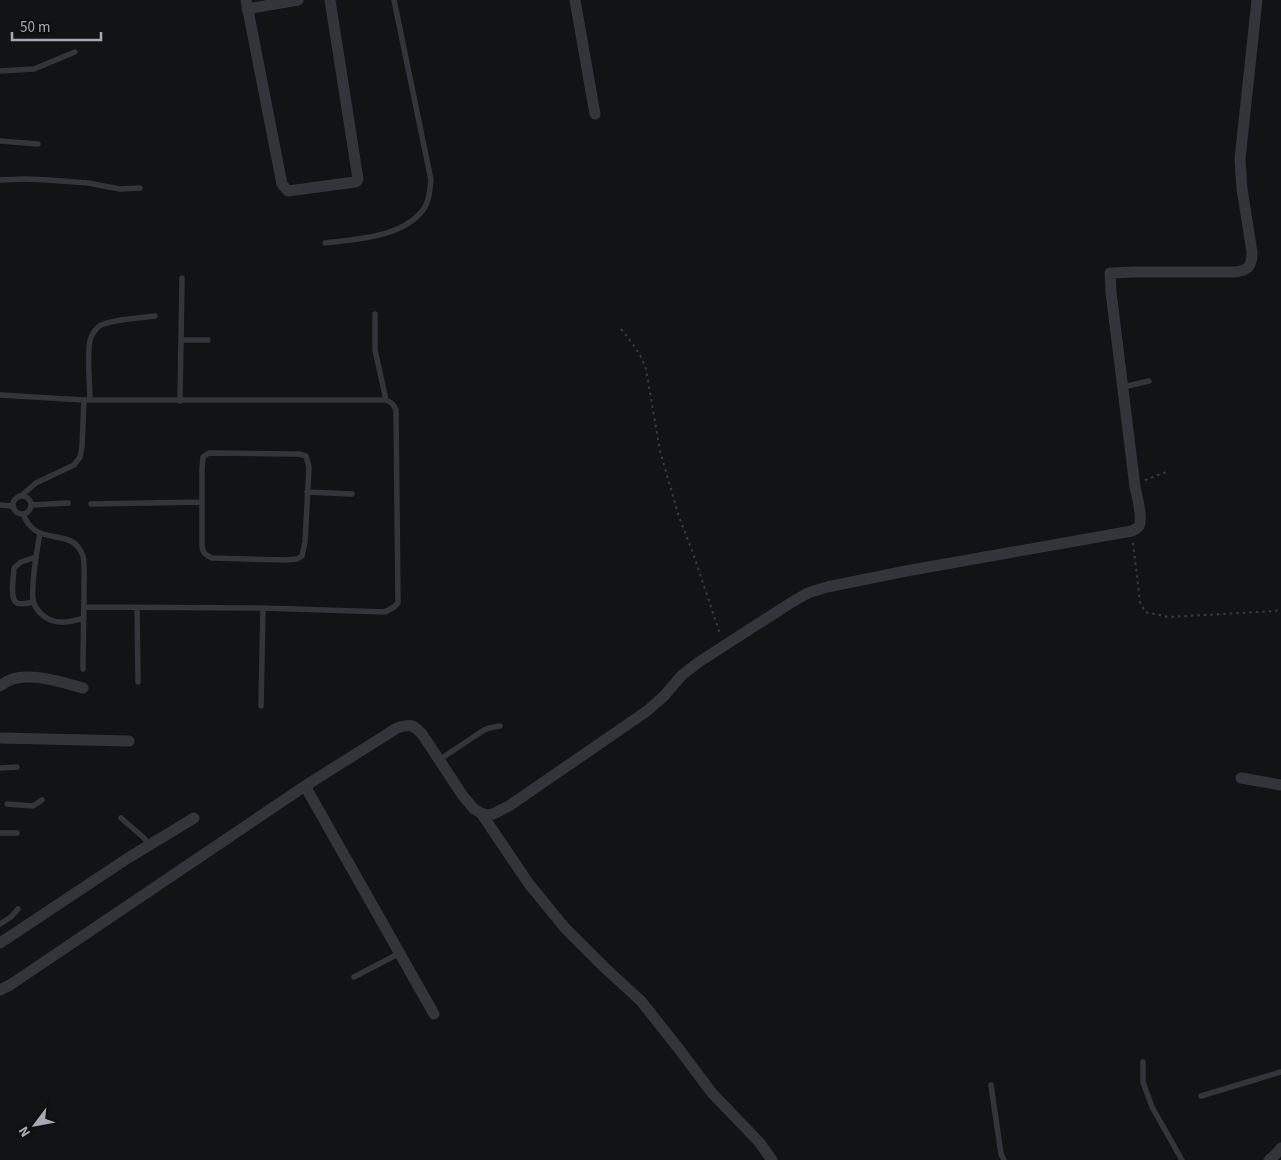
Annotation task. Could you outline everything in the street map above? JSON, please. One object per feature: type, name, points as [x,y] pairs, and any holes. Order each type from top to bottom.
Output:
[{"type":"street","points":[[298,0],[246,4],[282,184],[288,191],[355,182],[358,178],[330,0]]},
{"type":"street","points":[[575,0],[595,114]]},
{"type":"street","points":[[0,990],[305,786],[397,728],[408,724],[416,728],[463,796],[481,813],[493,814],[500,812],[647,711],[699,662],[808,593],[827,587],[906,571],[1132,531],[1137,528],[1140,525],[1140,519],[1110,273],[1241,272],[1250,266],[1252,261],[1240,160],[1257,0]]},
{"type":"street","points":[[0,686],[8,681],[28,678],[48,679],[82,688]]},
{"type":"street","points":[[0,738],[129,741]]},
{"type":"street","points":[[1241,778],[1281,785]]},
{"type":"street","points":[[305,786],[434,1014]]},
{"type":"street","points":[[481,813],[529,884],[565,928],[641,1001],[712,1093],[759,1142],[772,1160]]},
{"type":"street","points":[[0,943],[128,858],[194,818]]},
{"type":"lane","points":[[325,243],[373,237],[392,232],[411,221],[423,210],[428,200],[431,180],[394,0]]},
{"type":"lane","points":[[0,72],[34,69],[76,52]]},
{"type":"lane","points":[[0,141],[38,144]]},
{"type":"lane","points":[[0,180],[49,180],[88,183],[120,189],[140,188]]},
{"type":"lane","points":[[180,401],[182,278]]},
{"type":"lane","points":[[375,314],[375,350],[386,400]]},
{"type":"lane","points":[[12,506],[15,498],[22,496],[36,483],[74,465],[80,457],[87,400],[90,339],[95,330],[114,321],[155,316]]},
{"type":"lane","points":[[181,340],[208,340]]},
{"type":"lane","points":[[1123,387],[1149,381]]},
{"type":"lane","points":[[0,396],[87,400],[180,401],[386,400],[394,405],[396,415],[398,603],[394,607],[385,612],[263,608],[84,607]]},
{"type":"lane","points":[[210,453],[299,454],[306,456],[309,467],[307,492],[304,550],[302,556],[297,559],[212,558],[206,556],[203,552],[203,457],[210,453]]},
{"type":"lane","points":[[307,492],[352,494]]},
{"type":"lane","points":[[12,506],[19,514],[28,513],[31,505],[30,500],[22,496]]},
{"type":"lane","points":[[91,504],[202,502]]},
{"type":"lane","points":[[31,505],[68,503]]},
{"type":"lane","points":[[0,505],[12,506]]},
{"type":"lane","points":[[23,514],[30,527],[40,533],[76,544],[83,556],[83,669]]},
{"type":"lane","points":[[40,533],[32,598],[38,612],[45,617],[60,622],[84,618]]},
{"type":"lane","points":[[33,602],[17,603],[14,601],[12,591],[14,568],[21,562],[36,556]]},
{"type":"lane","points":[[137,608],[138,682]]},
{"type":"lane","points":[[261,706],[263,608]]},
{"type":"lane","points":[[439,760],[484,730],[500,726]]},
{"type":"lane","points":[[0,768],[17,767]]},
{"type":"lane","points":[[7,804],[33,806],[42,800]]},
{"type":"lane","points":[[121,818],[144,837],[150,845]]},
{"type":"lane","points":[[0,834],[17,833]]},
{"type":"lane","points":[[0,924],[11,917],[18,909]]},
{"type":"lane","points":[[354,977],[400,953]]},
{"type":"lane","points":[[1143,1062],[1143,1082],[1152,1107],[1182,1160]]},
{"type":"lane","points":[[1202,1096],[1281,1072]]},
{"type":"lane","points":[[991,1085],[1001,1154],[1004,1160]]},
{"type":"path","points":[[621,329],[641,356],[646,369],[660,451],[679,517],[724,646]]},
{"type":"path","points":[[1135,487],[1152,476],[1169,471]]},
{"type":"path","points":[[1132,531],[1140,602],[1145,612],[1169,618],[1275,611],[1281,609]]}]
